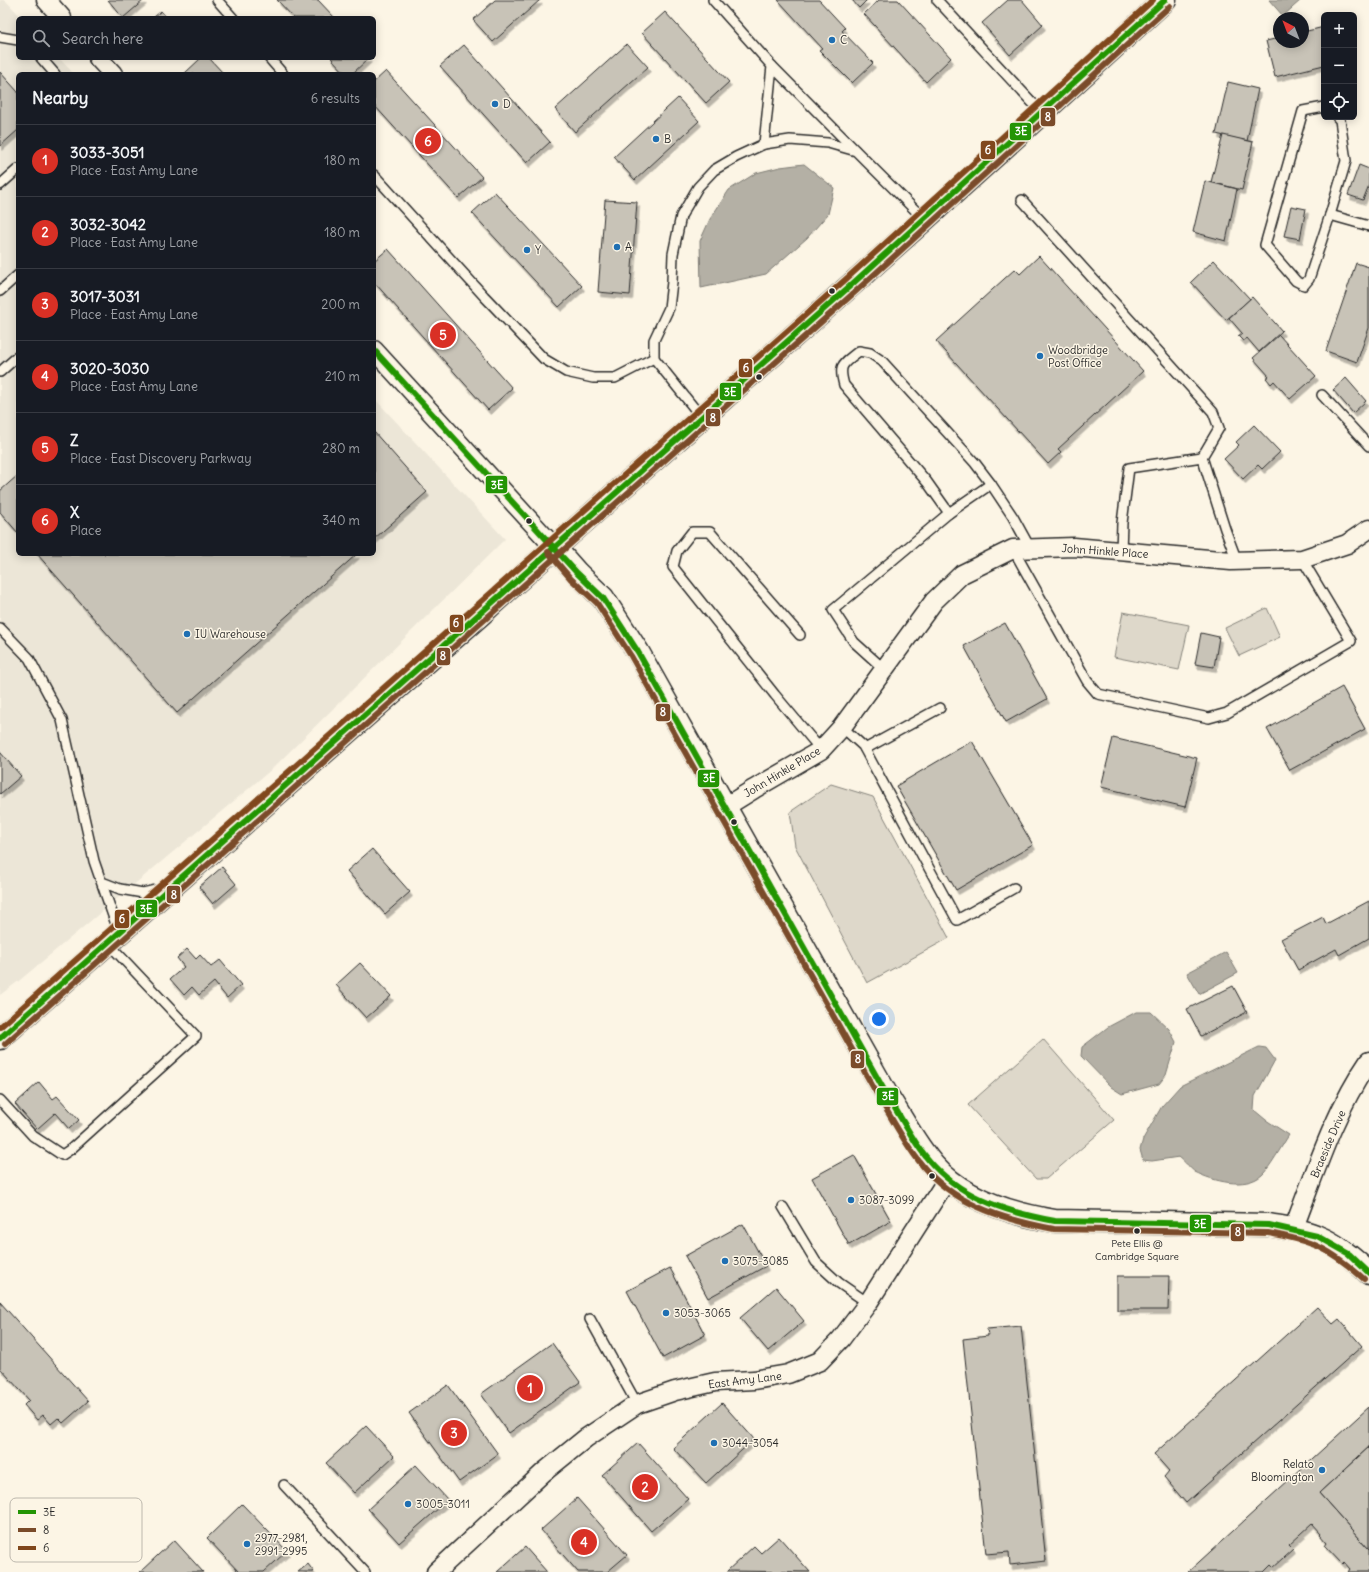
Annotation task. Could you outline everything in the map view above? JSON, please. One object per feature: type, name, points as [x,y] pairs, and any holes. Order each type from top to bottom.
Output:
[{"type":"main road","points":[[0,1038],[482,613],[554,547],[702,418],[924,220],[1165,0]]},
{"type":"main road","points":[[554,547],[577,573],[603,598],[638,652],[888,1098],[924,1153],[935,1167],[970,1194],[994,1205],[1028,1216],[1055,1221],[1269,1225],[1317,1236],[1349,1254],[1369,1273]]},
{"type":"street","points":[[46,0],[60,16]]},
{"type":"street","points":[[100,60],[111,72]]},
{"type":"street","points":[[376,352],[554,547]]},
{"type":"street","name":"John Hinkle Place","points":[[725,808],[754,788],[821,750],[842,727],[934,601],[962,574],[1021,548],[1074,547],[1237,561],[1302,559],[1347,544],[1369,529]]},
{"type":"street","name":"Braeside Drive","points":[[1293,1230],[1337,1119],[1355,1081],[1369,1061]]},
{"type":"street","name":"East Amy Lane","points":[[436,1572],[544,1472],[586,1438],[637,1404],[675,1391],[716,1382],[754,1380],[788,1374],[820,1361],[841,1339],[868,1303],[948,1178]]},
{"type":"lane","points":[[217,0],[231,16]]},
{"type":"lane","points":[[713,0],[772,66],[924,220]]},
{"type":"lane","points":[[937,0],[1042,113]]},
{"type":"lane","points":[[0,37],[16,40]]},
{"type":"lane","points":[[43,60],[53,72]]},
{"type":"lane","points":[[271,60],[281,72]]},
{"type":"lane","points":[[764,144],[772,66]]},
{"type":"lane","points":[[1321,108],[1303,111],[1266,245],[1296,281],[1304,285],[1308,279],[1330,216],[1346,161],[1340,120]]},
{"type":"lane","points":[[702,418],[654,358],[654,340],[669,308],[673,254],[681,216],[698,187],[714,170],[736,157],[764,144],[790,140],[828,143],[856,151]]},
{"type":"lane","points":[[0,185],[16,171]]},
{"type":"lane","points":[[376,177],[484,296],[544,358],[566,372],[593,378],[615,378],[638,368],[654,358]]},
{"type":"lane","points":[[1022,200],[1213,412],[1219,428],[1202,457],[1237,561]]},
{"type":"lane","points":[[1330,216],[1369,226]]},
{"type":"lane","points":[[0,291],[16,277]]},
{"type":"lane","points":[[949,513],[927,482],[844,385],[841,372],[844,363],[859,351],[870,353],[882,361],[975,463],[991,484],[1013,517],[1021,548],[1087,681],[1098,694],[1209,718],[1227,713],[1351,641],[1302,559]]},
{"type":"lane","points":[[0,372],[16,358]]},
{"type":"lane","points":[[1322,395],[1369,446]]},
{"type":"lane","points":[[1121,551],[1122,523],[1129,468],[1202,457]]},
{"type":"lane","points":[[884,670],[854,642],[833,610],[949,513],[991,484]]},
{"type":"lane","points":[[800,635],[710,532],[692,532],[677,552],[673,567],[821,750]]},
{"type":"lane","points":[[0,628],[29,658],[62,720],[94,861],[102,882],[114,938],[196,1036],[71,1149],[62,1155],[33,1136],[0,1100]]},
{"type":"lane","points":[[865,749],[940,708]]},
{"type":"lane","points":[[842,727],[865,749],[957,920],[1014,888]]},
{"type":"lane","points":[[102,882],[120,889],[143,893],[172,886]]},
{"type":"lane","points":[[783,1207],[816,1262],[839,1283],[868,1303]]},
{"type":"lane","points":[[590,1319],[637,1404]]},
{"type":"lane","points":[[284,1485],[365,1572]]},
{"type":"shaded area","points":[[0,0],[5,0],[20,16],[16,16],[16,60],[61,60],[72,72],[16,72],[16,556],[376,556],[376,400],[505,539],[272,769],[20,980],[0,995]]},
{"type":"shaded area","points":[[1269,0],[1301,0],[1288,12],[1280,12]]},
{"type":"shaded area","points":[[804,164],[834,188],[828,214],[807,238],[766,274],[701,288],[700,241],[710,219],[729,190],[756,173],[780,167]]},
{"type":"shaded area","points":[[1267,608],[1280,637],[1239,656],[1225,628]]},
{"type":"shaded area","points":[[1123,612],[1189,625],[1179,670],[1114,657]]},
{"type":"shaded area","points":[[831,784],[873,797],[949,938],[867,983],[795,846],[790,812]]},
{"type":"shaded area","points":[[1226,952],[1238,973],[1199,994],[1187,973]]},
{"type":"shaded area","points":[[1136,1012],[1151,1012],[1169,1029],[1176,1042],[1166,1075],[1159,1084],[1122,1094],[1111,1087],[1081,1056],[1082,1047],[1108,1027]]},
{"type":"shaded area","points":[[1043,1039],[1114,1120],[1046,1179],[1036,1179],[968,1105]]},
{"type":"shaded area","points":[[1259,1047],[1266,1048],[1275,1060],[1255,1096],[1254,1110],[1289,1135],[1262,1175],[1255,1180],[1247,1182],[1238,1183],[1220,1181],[1195,1172],[1179,1157],[1152,1161],[1143,1160],[1140,1150],[1143,1139],[1162,1106],[1180,1086]]},
{"type":"building","points":[[108,0],[144,0],[125,16],[121,16]]},
{"type":"building","points":[[277,0],[318,0],[333,16],[292,16]]},
{"type":"building","points":[[495,0],[540,0],[493,42],[473,20]]},
{"type":"building","name":"C","points":[[778,0],[819,0],[845,28],[842,31],[873,63],[852,83],[819,50],[822,48]]},
{"type":"building","points":[[852,0],[867,0],[859,8]]},
{"type":"building","points":[[879,0],[898,0],[951,58],[926,82],[864,14]]},
{"type":"building","points":[[1008,0],[1022,0],[1043,25],[1010,55],[982,23]]},
{"type":"building","points":[[161,11],[165,16],[155,16]]},
{"type":"building","points":[[665,12],[729,82],[706,103],[642,33]]},
{"type":"building","points":[[1321,28],[1321,66],[1275,77],[1266,41],[1273,39],[1273,48],[1309,48],[1309,31]]},
{"type":"building","points":[[627,44],[648,67],[575,132],[555,109]]},
{"type":"building","name":"D","points":[[464,45],[550,142],[527,163],[440,66]]},
{"type":"building","points":[[199,60],[211,60],[222,72],[186,72]]},
{"type":"building","points":[[333,60],[367,60],[354,72],[344,72]]},
{"type":"building","points":[[386,71],[482,177],[458,198],[376,107],[376,80]]},
{"type":"building","points":[[0,72],[16,90],[16,132],[0,146]]},
{"type":"building","points":[[1228,82],[1258,89],[1247,141],[1216,134]]},
{"type":"building","name":"B","points":[[678,98],[699,121],[635,180],[614,157]]},
{"type":"building","points":[[1223,135],[1253,142],[1242,190],[1211,182]]},
{"type":"building","points":[[1359,165],[1369,169],[1369,185],[1363,200],[1348,195]]},
{"type":"building","points":[[1205,181],[1237,189],[1226,241],[1193,232]]},
{"type":"building","name":"Y","points":[[495,192],[582,286],[559,307],[472,213]]},
{"type":"building","name":"A","points":[[605,200],[637,202],[630,295],[598,292]]},
{"type":"building","points":[[1291,206],[1306,209],[1300,239],[1284,236]]},
{"type":"building","points":[[388,249],[512,388],[488,410],[376,284],[376,259]]},
{"type":"building","name":"Woodbridge Post Office","points":[[1039,256],[1143,371],[1058,449],[1061,452],[1048,464],[936,341],[1015,269],[1020,274]]},
{"type":"building","points":[[1214,260],[1250,299],[1226,320],[1191,282]]},
{"type":"building","points":[[1356,263],[1369,267],[1369,328],[1357,362],[1326,351]]},
{"type":"building","points":[[1252,297],[1282,331],[1259,352],[1247,338],[1243,341],[1238,336],[1242,333],[1229,318]]},
{"type":"building","points":[[1279,335],[1316,376],[1290,399],[1274,381],[1271,384],[1266,378],[1269,376],[1253,358]]},
{"type":"building","points":[[1346,378],[1366,401],[1353,413],[1333,390]]},
{"type":"building","points":[[1254,425],[1280,452],[1262,469],[1258,465],[1243,479],[1224,459],[1239,445],[1236,442]]},
{"type":"building","points":[[376,434],[427,492],[376,537]]},
{"type":"building","points":[[16,477],[16,531],[0,512],[0,491]]},
{"type":"building","name":"IU Warehouse","points":[[39,556],[355,556],[177,713]]},
{"type":"building","points":[[1005,623],[1047,699],[1006,722],[964,646]]},
{"type":"building","points":[[1201,633],[1219,637],[1214,667],[1195,664]]},
{"type":"building","points":[[1342,687],[1365,729],[1290,770],[1267,729]]},
{"type":"building","points":[[1113,738],[1197,758],[1185,807],[1101,787]]},
{"type":"building","points":[[972,741],[1033,845],[956,890],[896,786]]},
{"type":"building","points":[[0,752],[21,776],[0,794]]},
{"type":"building","points":[[372,849],[410,892],[385,914],[347,871]]},
{"type":"building","points":[[222,867],[236,884],[213,904],[199,887]]},
{"type":"building","points":[[1369,901],[1369,938],[1339,955],[1336,949],[1298,970],[1281,939],[1323,917],[1326,924]]},
{"type":"building","points":[[187,949],[196,959],[200,955],[211,967],[220,960],[241,985],[227,998],[214,982],[199,995],[192,987],[184,995],[170,979],[184,967],[177,958]]},
{"type":"building","points":[[360,963],[391,996],[366,1018],[336,985]]},
{"type":"building","points":[[1233,986],[1247,1012],[1201,1036],[1187,1009]]},
{"type":"building","points":[[39,1082],[53,1099],[57,1096],[79,1120],[69,1129],[55,1113],[37,1129],[15,1104]]},
{"type":"building","name":"3087-3099","points":[[854,1155],[891,1221],[849,1245],[812,1178]]},
{"type":"building","name":"3075-3085","points":[[743,1224],[766,1266],[708,1298],[685,1256]]},
{"type":"building","name":"3053-3065","points":[[670,1268],[705,1335],[663,1358],[627,1291]]},
{"type":"building","points":[[1117,1276],[1169,1276],[1168,1310],[1117,1310]]},
{"type":"building","points":[[776,1287],[804,1321],[768,1351],[740,1318]]},
{"type":"building","points":[[0,1302],[88,1401],[63,1423],[58,1418],[51,1424],[43,1415],[37,1420],[24,1405],[29,1400],[0,1368]]},
{"type":"building","points":[[1317,1307],[1333,1324],[1339,1319],[1362,1346],[1186,1503],[1164,1477],[1169,1471],[1154,1454]]},
{"type":"building","points":[[1021,1326],[1046,1561],[1010,1565],[1009,1552],[986,1554],[963,1339],[988,1336],[987,1329]]},
{"type":"building","points":[[552,1343],[580,1382],[509,1433],[481,1394]]},
{"type":"building","points":[[448,1385],[498,1454],[459,1482],[409,1413]]},
{"type":"building","name":"3044-3054","points":[[722,1403],[754,1439],[706,1483],[673,1448]]},
{"type":"building","name":"Relato Bloomington","points":[[1369,1407],[1369,1447],[1319,1493],[1369,1549],[1369,1572],[1348,1572],[1350,1569],[1344,1562],[1342,1564],[1324,1545],[1326,1542],[1312,1524],[1289,1545],[1293,1549],[1273,1567],[1271,1565],[1264,1572],[1188,1572]]},
{"type":"building","points":[[366,1426],[394,1456],[354,1493],[326,1463]]},
{"type":"building","points":[[638,1443],[688,1499],[651,1531],[602,1475]]},
{"type":"building","points":[[1369,1447],[1369,1549],[1319,1493]]},
{"type":"building","name":"3005-3011","points":[[416,1465],[448,1500],[399,1543],[368,1509]]},
{"type":"building","points":[[577,1498],[627,1555],[607,1572],[578,1572],[541,1530]]},
{"type":"building","name":"2977-2981, 2991-2995","points":[[242,1504],[287,1551],[264,1572],[239,1572],[207,1538]]},
{"type":"building","points":[[779,1537],[810,1572],[727,1571],[754,1546],[761,1553]]},
{"type":"building","points":[[174,1540],[203,1572],[140,1572]]},
{"type":"building","points":[[525,1547],[547,1572],[497,1572]]},
{"type":"building","points":[[308,1564],[314,1572],[298,1572]]},
{"type":"transit line","name":"6","points":[[0,1027],[845,280],[1153,0]]},
{"type":"transit line","name":"3E","points":[[0,1038],[850,286],[1165,0]]},
{"type":"transit line","name":"8","points":[[5,1044],[855,292],[1170,6]]},
{"type":"transit line","name":"3E","points":[[376,352],[577,573],[603,598],[638,652],[888,1097],[921,1150],[934,1166],[960,1188],[975,1196],[1006,1209],[1038,1218],[1055,1221],[1269,1225],[1317,1236],[1349,1254],[1369,1273]]},
{"type":"transit line","name":"8","points":[[548,552],[571,579],[597,603],[631,656],[881,1101],[903,1138],[921,1164],[941,1184],[970,1203],[986,1210],[1019,1221],[1054,1229],[1268,1233],[1284,1236],[1320,1247],[1341,1260],[1364,1279]]},
{"type":"place","name":"C","points":[[832,40]]},
{"type":"place","name":"D","points":[[495,104]]},
{"type":"place","name":"B","points":[[656,139]]},
{"type":"place","name":"X","points":[[428,141]]},
{"type":"place","name":"A","points":[[617,247]]},
{"type":"place","name":"Y","points":[[527,250]]},
{"type":"place","name":"Z","points":[[443,335]]},
{"type":"place","name":"Woodbridge Post Office","points":[[1040,356]]},
{"type":"place","name":"IU Warehouse","points":[[187,634]]},
{"type":"place","name":"3087-3099","points":[[851,1200]]},
{"type":"place","name":"Pete Ellis @ Cambridge Square","points":[[1137,1231]]},
{"type":"place","name":"3075-3085","points":[[725,1261]]},
{"type":"place","name":"3053-3065","points":[[666,1313]]},
{"type":"place","name":"3033-3051","points":[[530,1388]]},
{"type":"place","name":"3017-3031","points":[[454,1433]]},
{"type":"place","name":"3044-3054","points":[[714,1443]]},
{"type":"place","name":"Relato Bloomington","points":[[1322,1470]]},
{"type":"place","name":"3032-3042","points":[[645,1487]]},
{"type":"place","name":"3005-3011","points":[[408,1504]]},
{"type":"place","name":"3020-3030","points":[[584,1542]]},
{"type":"place","name":"2977-2981, 2991-2995","points":[[247,1544]]}]
